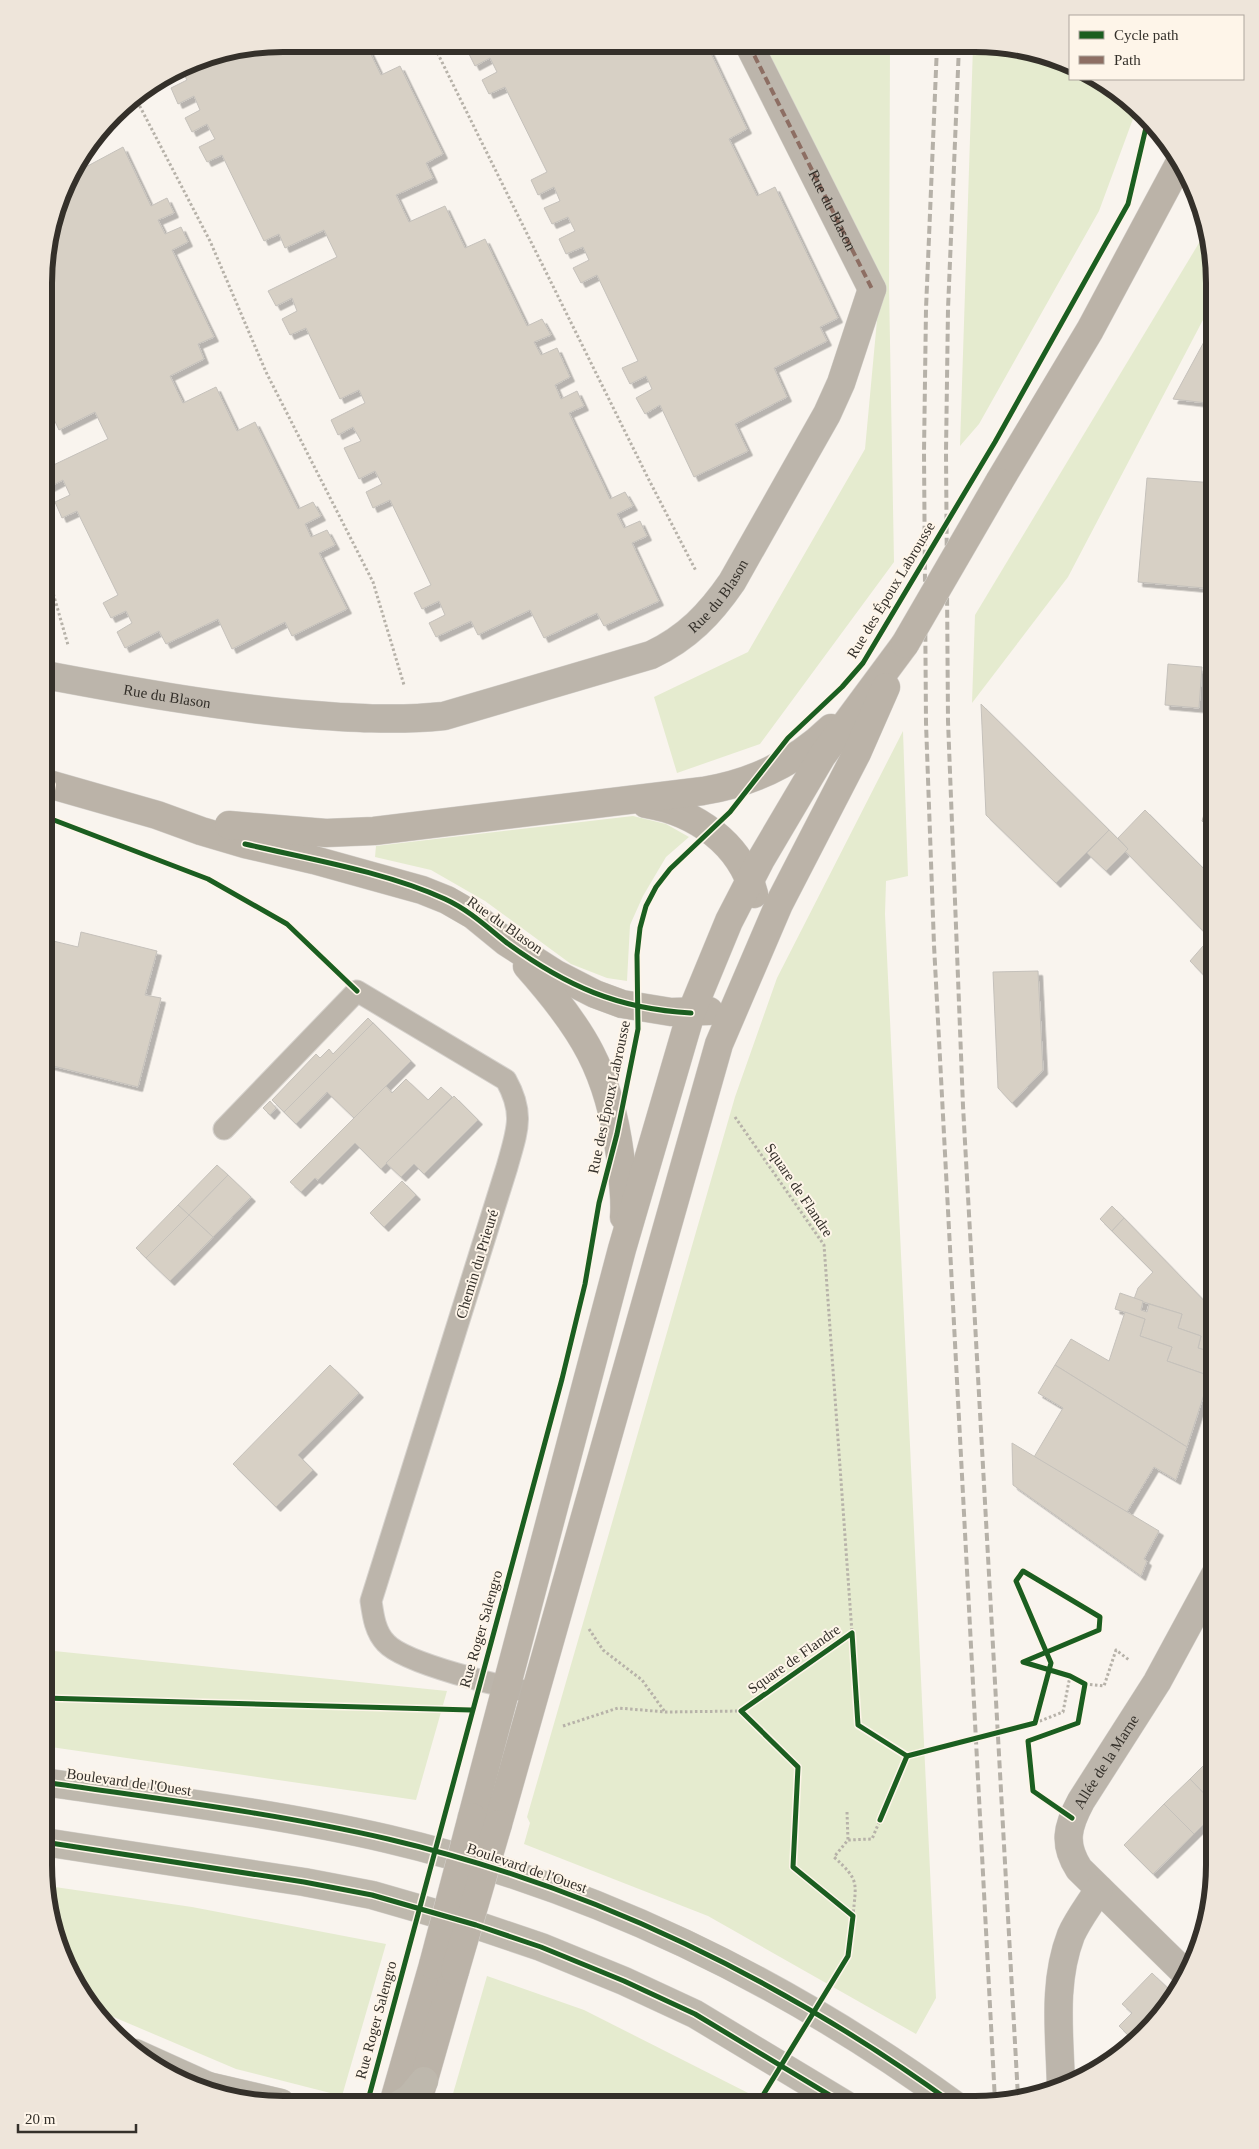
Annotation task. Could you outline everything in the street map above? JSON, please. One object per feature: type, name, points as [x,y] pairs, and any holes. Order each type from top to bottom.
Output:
[{"type":"main road","points":[[1090,330],[1176,169]]},
{"type":"main road","points":[[396,2096],[498,1824],[719,1044],[750,968],[817,826],[857,753],[905,644],[998,482],[1090,330],[1186,188]]},
{"type":"main road","points":[[420,2092],[472,1817],[622,1248],[691,1013],[725,929],[750,880],[822,756],[905,644]]},
{"type":"main road","name":"Rue du Blason","points":[[157,815],[272,830],[351,833],[720,788],[760,776],[808,747],[868,692]]},
{"type":"main road","name":"Rue du Blason","points":[[52,785],[157,815],[219,836],[422,890],[447,900],[473,915],[506,942],[556,974],[601,996],[644,1008],[691,1013],[705,1012],[726,1004],[750,968],[757,919],[750,880],[729,848],[698,822],[660,806],[620,801]]},
{"type":"main road","name":"Rue du Blason","points":[[506,942],[570,1018],[587,1043],[600,1071],[612,1110],[621,1166],[625,1210],[622,1248]]},
{"type":"main road","name":"Boulevard de l'Ouest","points":[[52,1783],[255,1813],[332,1827],[465,1859],[576,1897],[640,1922],[764,1983],[862,2041],[942,2096]]},
{"type":"main road","points":[[52,1843],[304,1882],[372,1895],[476,1925],[541,1947],[695,2014],[831,2096]]},
{"type":"street","name":"Rue du Blason","points":[[52,676],[169,699],[250,709],[345,718],[415,719],[444,716],[651,655],[689,633],[715,607],[732,582],[827,414],[841,383],[872,289],[754,52]]},
{"type":"street","name":"Allée de la Marne","points":[[1182,1970],[1079,1870],[1070,1854],[1068,1836],[1072,1818],[1157,1682],[1206,1596]]},
{"type":"street","points":[[1061,2080],[1058,1988],[1064,1956],[1072,1933],[1099,1889]]},
{"type":"lane","name":"Chemin du Prieuré","points":[[224,1129],[357,991],[506,1080],[516,1098],[518,1118],[508,1166],[371,1600],[375,1625],[386,1644],[405,1656],[505,1687],[535,1693]]},
{"type":"path","points":[[437,52],[643,469],[715,607]]},
{"type":"path","points":[[139,104],[210,241],[266,372],[373,582],[415,719]]},
{"type":"path","points":[[52,589],[79,682]]},
{"type":"path","points":[[1035,1724],[1051,1664],[1016,1581],[1023,1571],[1100,1617],[1099,1630],[1023,1662],[1070,1676],[1085,1684],[1104,1686],[1109,1670]]},
{"type":"path","points":[[588,1628],[603,1650],[642,1680],[666,1712]]},
{"type":"path","points":[[848,1840],[872,1839],[907,1756],[1035,1724],[1064,1712],[1070,1676]]},
{"type":"path","points":[[1072,1818],[1033,1791],[1028,1741],[1078,1724],[1085,1684]]},
{"type":"path","points":[[762,2096],[848,1956],[856,1884],[853,1875],[834,1857],[848,1840],[847,1812]]},
{"type":"green space","points":[[763,52],[890,52],[889,287],[894,562],[760,744],[677,773],[654,697],[748,652],[865,449],[880,288]]},
{"type":"green space","points":[[973,52],[1006,54],[1035,60],[1064,70],[1069,72],[1069,80],[1085,80],[1104,91],[1134,116],[1099,211],[979,424],[960,446]]},
{"type":"green space","points":[[1202,238],[1206,268],[1206,314],[1068,577],[972,703],[975,615]]},
{"type":"green space","points":[[903,731],[908,876],[886,881],[885,914],[936,1998],[916,2034],[708,1916],[524,1844],[530,1823],[527,1817],[735,1097],[777,978]]},
{"type":"green space","points":[[633,816],[666,824],[689,837],[666,857],[643,896],[630,925],[627,981],[607,978],[571,964],[485,901],[431,870],[375,857],[376,846]]},
{"type":"green space","points":[[52,1651],[447,1691],[416,1800],[52,1747]]},
{"type":"green space","points":[[53,1887],[192,1907],[386,1944],[342,2096],[236,2069],[107,2014],[83,1981],[70,1954],[60,1925]]},
{"type":"green space","points":[[487,1976],[584,2010],[754,2096],[452,2096]]},
{"type":"building","points":[[283,52],[370,52],[381,75],[400,66],[443,154],[426,163],[433,178],[396,195],[409,222],[445,206],[465,248],[485,239],[527,326],[542,319],[551,335],[534,342],[541,355],[557,348],[570,377],[555,385],[561,399],[577,391],[584,406],[569,413],[610,499],[625,492],[633,506],[617,514],[624,528],[640,521],[647,536],[632,543],[659,601],[604,626],[597,613],[544,638],[530,610],[478,635],[471,621],[436,637],[429,623],[445,615],[439,601],[422,609],[414,593],[431,585],[390,500],[373,508],[366,492],[382,484],[375,471],[359,479],[344,448],[361,441],[353,427],[338,435],[331,420],[365,403],[359,390],[340,399],[306,328],[290,335],[282,319],[297,311],[292,298],[276,306],[268,291],[337,257],[324,230],[285,248],[279,234],[264,241],[222,155],[207,162],[199,147],[215,139],[207,124],[192,132],[185,118],[200,110],[194,96],[178,104],[171,88],[187,80],[184,75],[224,60],[253,54]]},
{"type":"building","points":[[468,52],[710,52],[747,129],[729,139],[757,196],[775,187],[838,318],[820,327],[827,341],[774,368],[787,397],[735,424],[748,451],[694,477],[660,405],[645,414],[636,398],[652,389],[646,376],[630,384],[622,368],[638,361],[597,275],[581,283],[573,268],[589,260],[583,247],[566,254],[559,239],[575,231],[568,217],[552,224],[544,208],[560,201],[554,187],[538,195],[531,180],[547,172],[505,87],[489,94],[482,80],[497,72],[490,58],[475,66]]},
{"type":"building","points":[[123,147],[151,206],[167,198],[174,213],[158,220],[165,234],[181,227],[188,242],[172,250],[214,337],[198,344],[204,359],[170,376],[183,403],[216,387],[237,431],[255,422],[298,509],[313,502],[321,516],[305,524],[311,537],[327,530],[335,545],[319,553],[347,609],[292,636],[285,622],[232,649],[218,619],[166,644],[159,631],[125,648],[117,632],[132,623],[126,611],[111,618],[103,603],[118,595],[77,511],[62,518],[55,502],[70,495],[63,480],[52,486],[52,466],[108,439],[95,412],[59,430],[52,415],[52,283],[54,253],[65,209],[83,169]]},
{"type":"building","points":[[1206,338],[1206,403],[1173,399]]},
{"type":"building","points":[[1147,478],[1206,482],[1206,588],[1138,582]]},
{"type":"building","points":[[1168,664],[1202,667],[1199,708],[1165,705]]},
{"type":"building","points":[[981,704],[1109,830],[1056,883],[986,815]]},
{"type":"building","points":[[1206,808],[1206,825],[1202,821]]},
{"type":"building","points":[[1145,810],[1206,871],[1206,934],[1125,851],[1128,849],[1118,838]]},
{"type":"building","points":[[1109,830],[1128,849],[1106,871],[1087,853]]},
{"type":"building","points":[[81,932],[157,951],[145,995],[161,998],[138,1087],[52,1066],[52,941],[78,947]]},
{"type":"building","points":[[1206,943],[1206,978],[1190,961]]},
{"type":"building","points":[[1038,971],[1043,1070],[1012,1103],[998,1088],[993,972]]},
{"type":"building","points":[[368,1018],[373,1023],[284,1112],[272,1100],[316,1054],[320,1058],[329,1049],[333,1054]]},
{"type":"building","points":[[373,1023],[411,1061],[354,1118],[327,1092],[296,1124],[284,1112]]},
{"type":"building","points":[[406,1079],[428,1100],[441,1087],[452,1097],[381,1169],[355,1143],[318,1180],[315,1178],[301,1192],[290,1182],[386,1086],[392,1093]]},
{"type":"building","points":[[454,1096],[478,1120],[424,1174],[414,1164],[401,1177],[386,1163]]},
{"type":"building","points":[[270,1101],[276,1108],[270,1115],[263,1108]]},
{"type":"building","points":[[217,1165],[228,1175],[189,1215],[178,1205]]},
{"type":"building","points":[[228,1175],[251,1197],[213,1237],[189,1215]]},
{"type":"building","points":[[402,1181],[416,1195],[384,1227],[370,1213]]},
{"type":"building","points":[[178,1205],[189,1215],[146,1258],[136,1248]]},
{"type":"building","points":[[1112,1206],[1124,1218],[1112,1231],[1100,1219]]},
{"type":"building","points":[[189,1215],[213,1237],[170,1281],[146,1258]]},
{"type":"building","points":[[1124,1218],[1206,1303],[1206,1350],[1198,1348],[1201,1336],[1178,1328],[1182,1314],[1134,1299],[1138,1288],[1153,1272],[1112,1231]]},
{"type":"building","points":[[1120,1293],[1143,1301],[1141,1310],[1147,1312],[1149,1304],[1182,1314],[1178,1328],[1201,1336],[1198,1348],[1206,1350],[1206,1375],[1167,1361],[1172,1347],[1140,1336],[1145,1319],[1115,1309]]},
{"type":"building","points":[[1125,1312],[1145,1319],[1140,1336],[1172,1347],[1167,1361],[1206,1375],[1206,1388],[1187,1447],[1055,1365],[1071,1339],[1109,1361]]},
{"type":"building","points":[[330,1365],[359,1393],[298,1455],[313,1470],[276,1507],[233,1464]]},
{"type":"building","points":[[1055,1365],[1187,1447],[1176,1480],[1154,1467],[1127,1512],[1034,1457],[1063,1408],[1038,1393]]},
{"type":"building","points":[[1012,1443],[1159,1531],[1144,1559],[1147,1561],[1141,1576],[1013,1485]]},
{"type":"building","points":[[1206,1763],[1206,1796],[1190,1779]]},
{"type":"building","points":[[1190,1779],[1206,1796],[1206,1822],[1194,1834],[1164,1804]]},
{"type":"building","points":[[1164,1804],[1194,1834],[1153,1874],[1124,1845]]},
{"type":"building","points":[[1152,1973],[1170,1990],[1149,2018],[1130,2037],[1119,2026],[1132,2013],[1122,2004]]},
{"type":"railway","points":[[937,52],[926,309],[924,452],[926,723],[934,945],[995,2096]]},
{"type":"railway","points":[[959,52],[948,309],[946,452],[948,721],[963,1106],[1018,2093]]},
{"type":"marked path","points":[[753,52],[872,289]]},
{"type":"cycle path","name":"Rue des Époux Labrousse","points":[[369,2096],[562,1379],[585,1284],[599,1203],[617,1134],[638,1029],[637,955],[640,928],[646,906],[656,887],[670,869],[730,812],[788,738],[842,687],[863,663],[995,442],[1128,204],[1146,128]]},
{"type":"cycle path","points":[[52,819],[208,879],[287,924],[357,991]]},
{"type":"cycle path","points":[[245,844],[347,867],[398,881],[422,890],[462,908],[507,943],[550,972],[572,983],[616,1000],[665,1011],[691,1013]]},
{"type":"cycle path","points":[[907,1756],[1035,1723],[1051,1663],[1016,1581],[1023,1571],[1100,1617],[1099,1630],[1023,1662],[1070,1676],[1085,1684],[1078,1723],[1028,1741],[1033,1791],[1072,1818]]},
{"type":"cycle path","name":"Square de Flandre","points":[[762,2096],[848,1956],[853,1916],[793,1867],[798,1767],[741,1711],[852,1633],[858,1725],[907,1756],[880,1820]]},
{"type":"cycle path","points":[[52,1698],[471,1710]]},
{"type":"cycle path","points":[[52,1783],[217,1807],[345,1830],[464,1859],[539,1883],[685,1943],[755,1979],[824,2018],[942,2096]]},
{"type":"cycle path","points":[[52,1843],[304,1882],[372,1895],[476,1925],[541,1947],[624,1981],[695,2014],[831,2096]]}]
